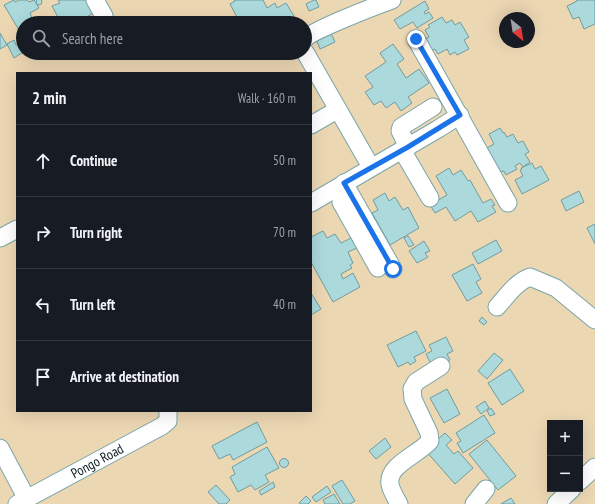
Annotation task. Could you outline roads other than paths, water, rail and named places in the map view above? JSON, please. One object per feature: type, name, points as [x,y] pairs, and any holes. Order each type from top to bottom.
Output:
[{"type":"street","points":[[95,0],[104,16]]},
{"type":"street","points":[[312,34],[392,0]]},
{"type":"street","points":[[416,39],[508,203]]},
{"type":"street","points":[[308,60],[311,72]]},
{"type":"street","points":[[312,74],[316,86],[337,110],[370,167]]},
{"type":"street","points":[[430,198],[405,149],[400,131],[401,127],[433,107]]},
{"type":"street","points":[[312,124],[337,110]]},
{"type":"street","points":[[312,202],[370,167],[405,149],[460,115]]},
{"type":"street","points":[[339,186],[385,268]]},
{"type":"street","points":[[0,238],[16,230]]},
{"type":"street","points":[[498,307],[517,284],[523,279],[530,277],[556,288],[595,320]]},
{"type":"street","points":[[399,504],[390,486],[390,476],[395,468],[430,441],[429,433],[413,399],[412,389],[416,382],[441,366]]},
{"type":"street","name":"Pongo Road","points":[[22,501],[162,426],[168,421],[168,412]]},
{"type":"street","points":[[0,448],[22,501]]},
{"type":"street","points":[[583,478],[595,467]]},
{"type":"street","points":[[474,504],[486,489]]},
{"type":"street","points":[[556,504],[569,492]]}]
